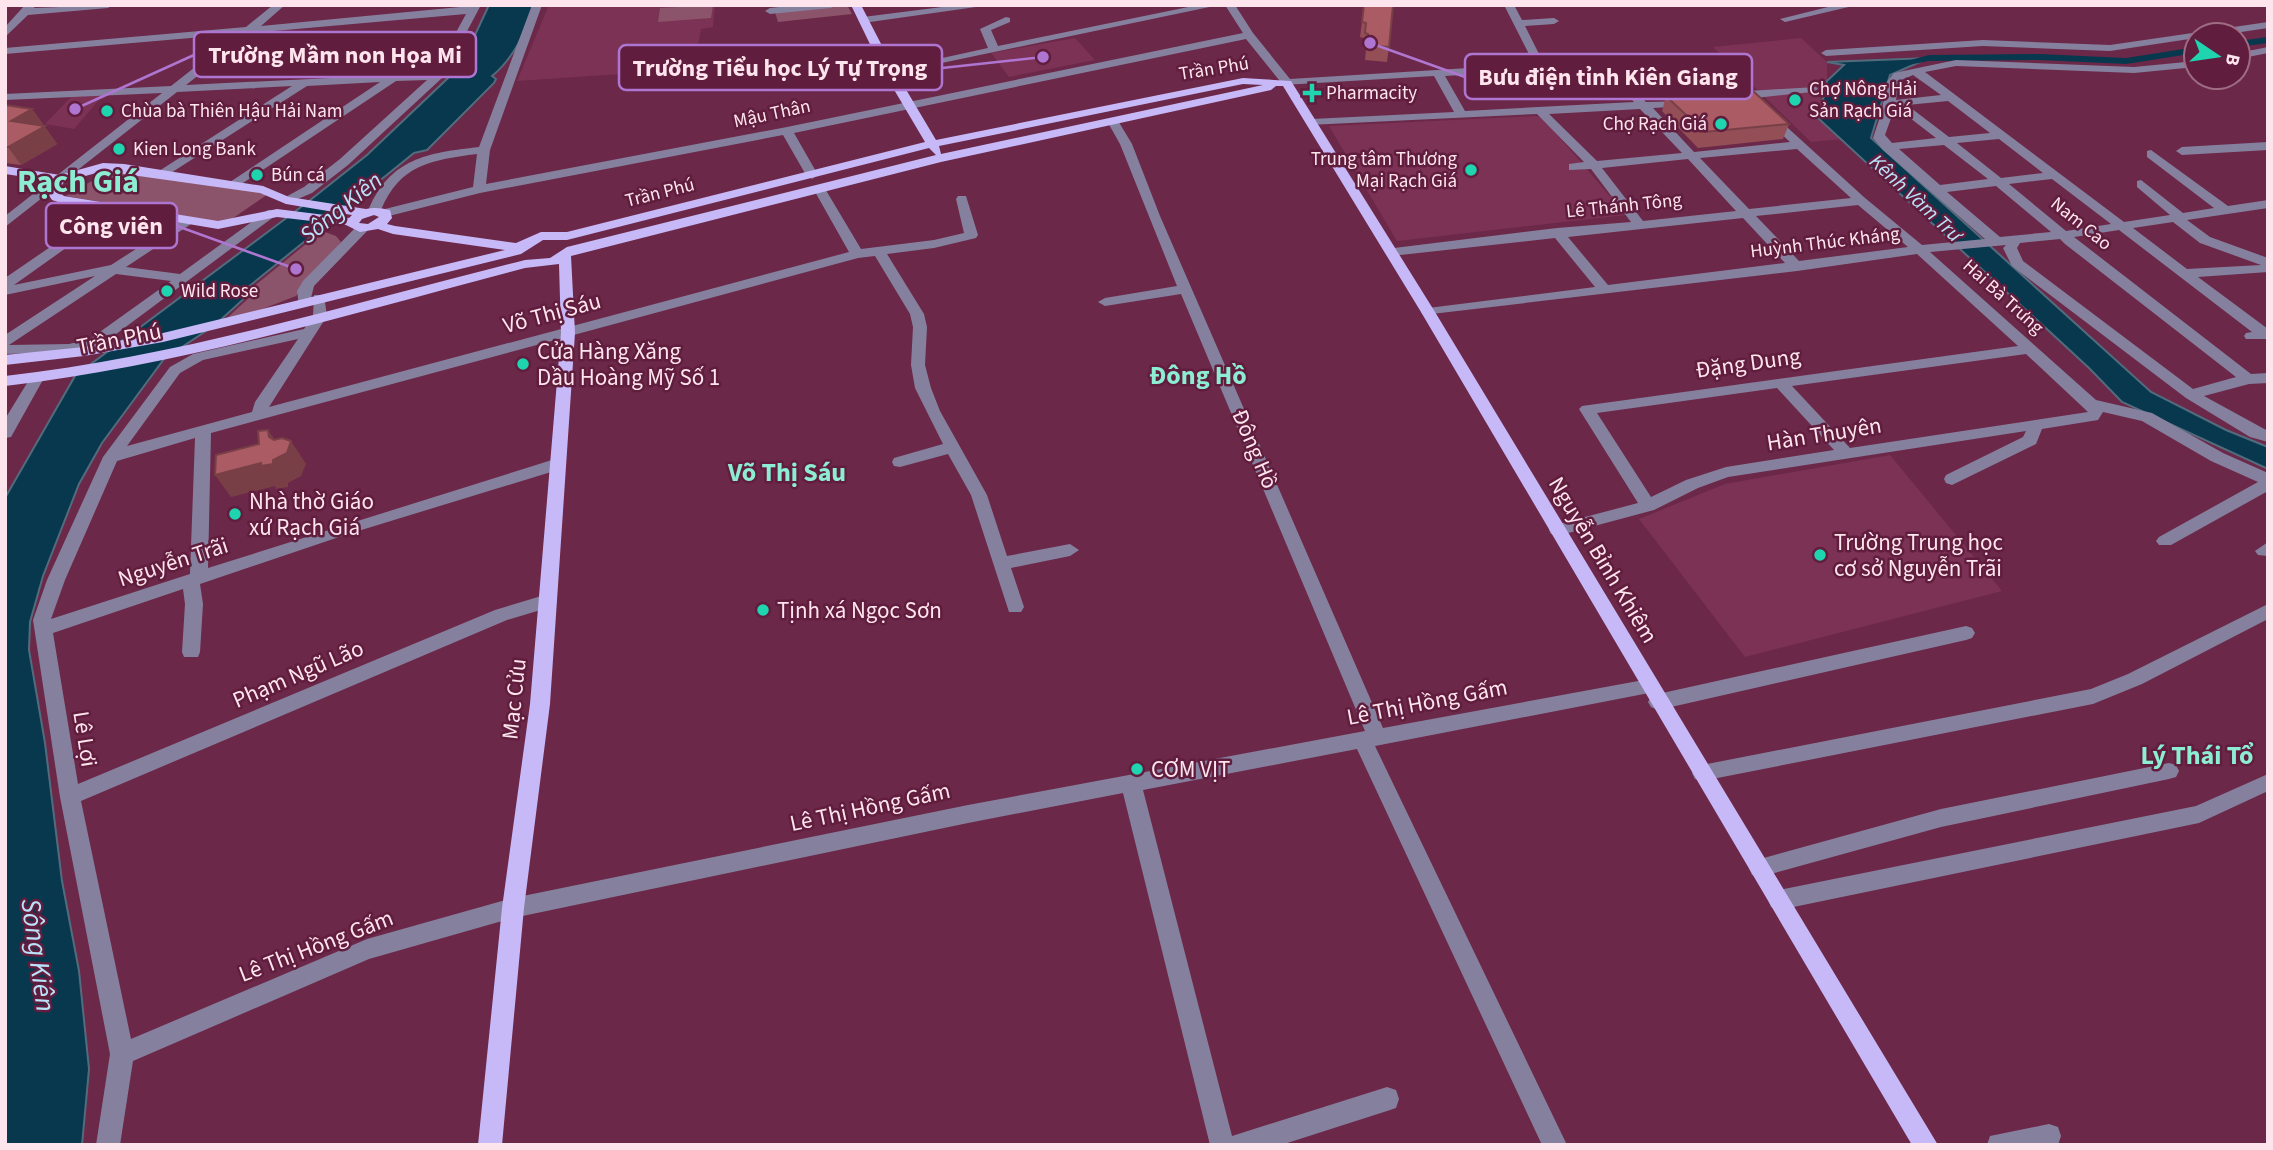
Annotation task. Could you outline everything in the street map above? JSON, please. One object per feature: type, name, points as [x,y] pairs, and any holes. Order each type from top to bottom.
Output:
[{"type":"main road","points":[[856,5],[889,71],[941,158]]},
{"type":"main road","name":"Trần Phú","points":[[5,360],[57,356],[229,323],[517,249],[525,242],[547,234],[567,236],[932,144],[1243,81],[1287,83]]},
{"type":"main road","name":"Trần Phú","points":[[5,381],[56,375],[223,342],[525,264],[545,264],[569,253],[941,158],[1287,83]]},
{"type":"main road","name":"Nguyễn Bỉnh Khiêm","points":[[1287,83],[1428,312],[1653,694],[1926,1145]]},
{"type":"main road","points":[[5,170],[60,179],[103,167],[269,191],[283,199],[363,218],[393,230],[517,249],[519,261],[525,264]]},
{"type":"main road","points":[[812,175],[820,190]]},
{"type":"main road","points":[[60,179],[52,191],[56,197],[223,226],[275,213],[363,218]]},
{"type":"main road","points":[[248,220],[283,199]]},
{"type":"main road","points":[[567,236],[573,242],[569,253]]},
{"type":"main road","name":"Mạc Cửu","points":[[490,1145],[513,908],[540,704],[568,333],[569,253]]},
{"type":"street","points":[[5,34],[27,9],[108,5]]},
{"type":"street","points":[[5,223],[12,213],[60,179],[280,5]]},
{"type":"street","points":[[480,189],[484,150],[537,5]]},
{"type":"street","points":[[770,11],[831,5]]},
{"type":"street","points":[[863,20],[985,5]]},
{"type":"street","points":[[889,71],[1214,5]]},
{"type":"street","name":"Nguyễn Bỉnh Khiêm","points":[[1230,5],[1249,35],[1287,83]]},
{"type":"street","points":[[1509,5],[1541,68]]},
{"type":"street","points":[[1785,19],[1852,5]]},
{"type":"street","points":[[5,51],[475,8]]},
{"type":"street","points":[[283,199],[309,190],[344,162],[438,76],[475,8]]},
{"type":"street","points":[[994,49],[985,29],[1006,20]]},
{"type":"street","points":[[1518,23],[1554,21]]},
{"type":"street","name":"Mậu Thân","points":[[363,218],[480,189],[787,131],[1249,35]]},
{"type":"street","points":[[1826,53],[1983,43],[2113,50],[2182,38]]},
{"type":"street","points":[[2113,50],[2141,67]]},
{"type":"street","name":"Hai Bà Trưng","points":[[1605,65],[1698,59],[1711,64],[1744,98],[1861,201],[1926,249],[2029,349],[2091,404]]},
{"type":"street","points":[[1993,242],[1938,189],[1887,147],[1878,135],[1893,102],[1891,82],[1896,76],[1956,63],[2141,67],[2182,65]]},
{"type":"street","points":[[1287,83],[1437,72],[1605,65],[1797,267]]},
{"type":"street","points":[[1437,72],[1461,115]]},
{"type":"street","points":[[1919,73],[2185,273],[2262,335]]},
{"type":"street","points":[[5,97],[438,76]]},
{"type":"street","points":[[234,185],[391,80]]},
{"type":"street","points":[[163,174],[306,82]]},
{"type":"street","points":[[1744,98],[1812,89]]},
{"type":"street","points":[[1893,102],[1951,97]]},
{"type":"street","name":"Nam Cao","points":[[1893,102],[1947,140],[2063,235],[2248,379]]},
{"type":"street","points":[[1312,123],[1696,103]]},
{"type":"street","points":[[1540,111],[1594,164],[1638,223]]},
{"type":"street","points":[[1079,115],[1088,127]]},
{"type":"street","name":"Đông Hồ","points":[[1114,121],[1186,289],[1370,740],[1555,1145]]},
{"type":"street","points":[[787,131],[812,175]]},
{"type":"street","points":[[1887,147],[2001,135]]},
{"type":"street","points":[[1573,167],[1800,145]]},
{"type":"street","points":[[2182,151],[2268,146]]},
{"type":"street","points":[[304,303],[304,291],[308,284],[363,218],[380,191],[416,161],[484,150]]},
{"type":"street","points":[[2151,154],[2226,211]]},
{"type":"street","points":[[1938,189],[2055,175]]},
{"type":"street","points":[[2141,184],[2205,240],[2267,262]]},
{"type":"street","points":[[820,190],[857,254]]},
{"type":"street","name":"Võ Thị Sáu","points":[[111,457],[857,254],[880,253],[971,235],[962,199]]},
{"type":"street","name":"Lê Thánh Tông","points":[[1391,252],[1746,211],[1861,201]]},
{"type":"street","name":"Huỳnh Thúc Kháng","points":[[1428,312],[1926,249],[2063,235],[2268,204]]},
{"type":"street","points":[[5,285],[113,208]]},
{"type":"street","points":[[5,350],[69,348],[95,343],[275,213]]},
{"type":"street","points":[[5,342],[186,221]]},
{"type":"street","points":[[1557,232],[1605,290]]},
{"type":"street","points":[[2016,240],[2010,248],[2017,263],[2191,395],[2256,433],[2268,437]]},
{"type":"street","points":[[880,253],[917,314],[920,327],[918,365],[923,387],[932,411],[979,495],[1015,607]]},
{"type":"street","points":[[2185,273],[2238,272],[2267,262]]},
{"type":"street","points":[[5,291],[100,270],[184,279]]},
{"type":"street","points":[[1105,302],[1186,289]]},
{"type":"street","points":[[259,416],[263,402],[320,316],[319,298]]},
{"type":"street","name":"Lê Lợi","points":[[108,1145],[122,1054],[70,797],[43,629],[45,608],[111,457],[175,370],[198,357],[309,331]]},
{"type":"street","name":"Đặng Dung","points":[[1648,506],[1587,409],[2029,349]]},
{"type":"street","points":[[5,433],[37,378]]},
{"type":"street","points":[[2191,395],[2248,379],[2268,378]]},
{"type":"street","points":[[1780,382],[1846,453]]},
{"type":"street","points":[[2091,404],[2132,411],[2147,417],[2217,457],[2268,482]]},
{"type":"street","name":"Hàn Thuyên","points":[[1557,530],[1648,506],[1726,471],[2093,416],[2096,411],[2091,404]]},
{"type":"street","points":[[1952,479],[2030,440],[2037,423]]},
{"type":"street","points":[[191,652],[203,430]]},
{"type":"street","points":[[900,462],[952,447]]},
{"type":"street","name":"Nguyễn Trãi","points":[[43,629],[195,578],[558,464]]},
{"type":"street","points":[[2165,541],[2268,482]]},
{"type":"street","points":[[1002,563],[1070,550]]},
{"type":"street","name":"Phạm Ngũ Lão","points":[[70,797],[501,615],[548,601]]},
{"type":"street","points":[[1702,773],[2093,696],[2135,680],[2268,611]]},
{"type":"street","name":"Lê Thị Hồng Gấm","points":[[122,1054],[367,949],[513,908],[1131,783],[1370,740],[1653,694],[1966,633]]},
{"type":"street","points":[[1760,868],[1941,818],[2169,771]]},
{"type":"street","points":[[1779,900],[2199,814],[2268,782]]},
{"type":"street","points":[[1131,783],[1222,1145]]},
{"type":"street","points":[[1241,1145],[1387,1099]]},
{"type":"street","points":[[1999,1145],[2049,1136]]},
{"type":"shaded area","points":[[549,5],[715,5],[713,27],[701,29],[694,69],[517,81]]},
{"type":"shaded area","points":[[713,5],[711,18],[658,22],[660,8]]},
{"type":"shaded area","points":[[847,5],[852,14],[778,22],[775,12]]},
{"type":"shaded area","points":[[1075,38],[1095,60],[1009,77],[991,53]]},
{"type":"shaded area","name":"Chợ Nông Hải Sản Rạch Giá","points":[[1801,38],[1827,62],[1827,81],[1819,119],[1843,139],[1811,142],[1713,47]]},
{"type":"shaded area","points":[[104,94],[74,129],[45,124],[73,95]]},
{"type":"shaded area","name":"Trung tâm Thương Mại Rạch Giá","points":[[1536,116],[1543,118],[1626,215],[1397,241],[1329,126]]},
{"type":"shaded area","points":[[109,171],[268,194],[226,223],[66,196]]},
{"type":"shaded area","points":[[322,231],[336,236],[341,242],[296,296],[242,317],[226,319],[253,294],[248,291]]},
{"type":"shaded area","name":"Trường Trung học cơ sở Nguyễn Trãi","points":[[1890,455],[2002,591],[1745,657],[1639,519],[1725,484]]},
{"type":"water","name":"Sông Kiên","points":[[489,5],[533,5],[518,44],[492,76],[496,79],[494,83],[427,150],[414,153],[242,292],[248,295],[215,325],[164,359],[102,443],[79,484],[43,576],[30,622],[29,650],[45,743],[62,881],[79,971],[89,1069],[82,1145],[5,1145],[5,498],[75,376],[367,155],[448,78],[475,35]]},
{"type":"water","points":[[1929,58],[1890,75],[1871,138],[2151,392],[2226,430],[2268,447],[2268,469],[2122,402],[2089,368],[1819,119],[1827,81],[1844,65],[1827,62]]},
{"type":"building","points":[[1364,5],[1393,5],[1389,47],[1367,45],[1366,23],[1362,22]]},
{"type":"building","points":[[1753,91],[1789,124],[1704,132],[1666,96]]},
{"type":"building","points":[[5,105],[32,109],[11,121],[45,126],[5,147]]},
{"type":"building","points":[[268,430],[269,437],[274,440],[282,438],[291,441],[287,453],[273,460],[273,464],[261,466],[261,463],[215,475],[216,455],[259,444],[258,431]]},
{"type":"waterway","name":"Kênh Vàm Trư","points":[[2252,42],[2268,40]]},
{"type":"waterway","name":"Kênh Vàm Trư","points":[[1908,62],[1929,58],[2039,57],[2126,61],[2182,52]]},
{"type":"place","name":"Bưu điện tỉnh Kiên Giang","points":[[1370,43]]},
{"type":"place","name":"Trường Tiểu học Lý Tự Trọng","points":[[1043,57]]},
{"type":"place","name":"Pharmacity","points":[[1312,93]]},
{"type":"place","name":"Chợ Nông Hải Sản Rạch Giá","points":[[1795,100]]},
{"type":"place","name":"Trường Mầm non Họa Mi","points":[[75,109]]},
{"type":"place","name":"Chùa bà Thiên Hậu Hải Nam","points":[[107,111]]},
{"type":"place","name":"Chợ Rạch Giá","points":[[1721,124]]},
{"type":"place","name":"Kien Long Bank","points":[[119,149]]},
{"type":"place","name":"Trung tâm Thương Mại Rạch Giá","points":[[1471,170]]},
{"type":"place","name":"Bún cá","points":[[257,175]]},
{"type":"place","name":"Công viên","points":[[296,269]]},
{"type":"place","name":"Wild Rose","points":[[167,291]]},
{"type":"place","name":"Cửa Hàng Xăng Dầu Hoàng Mỹ Số 1","points":[[523,364]]},
{"type":"place","name":"Nhà thờ Giáo xứ Rạch Giá","points":[[235,514]]},
{"type":"place","name":"Trường Trung học cơ sở Nguyễn Trãi","points":[[1820,555]]},
{"type":"place","name":"Tịnh xá Ngọc Sơn","points":[[763,610]]},
{"type":"place","name":"CƠM VỊT","points":[[1137,769]]},
{"type":"district","name":"Rạch Giá","points":[[78,182]]},
{"type":"district","name":"Đông Hồ","points":[[1198,375]]},
{"type":"district","name":"Võ Thị Sáu","points":[[787,472]]},
{"type":"district","name":"Lý Thái Tổ","points":[[2197,755]]}]
